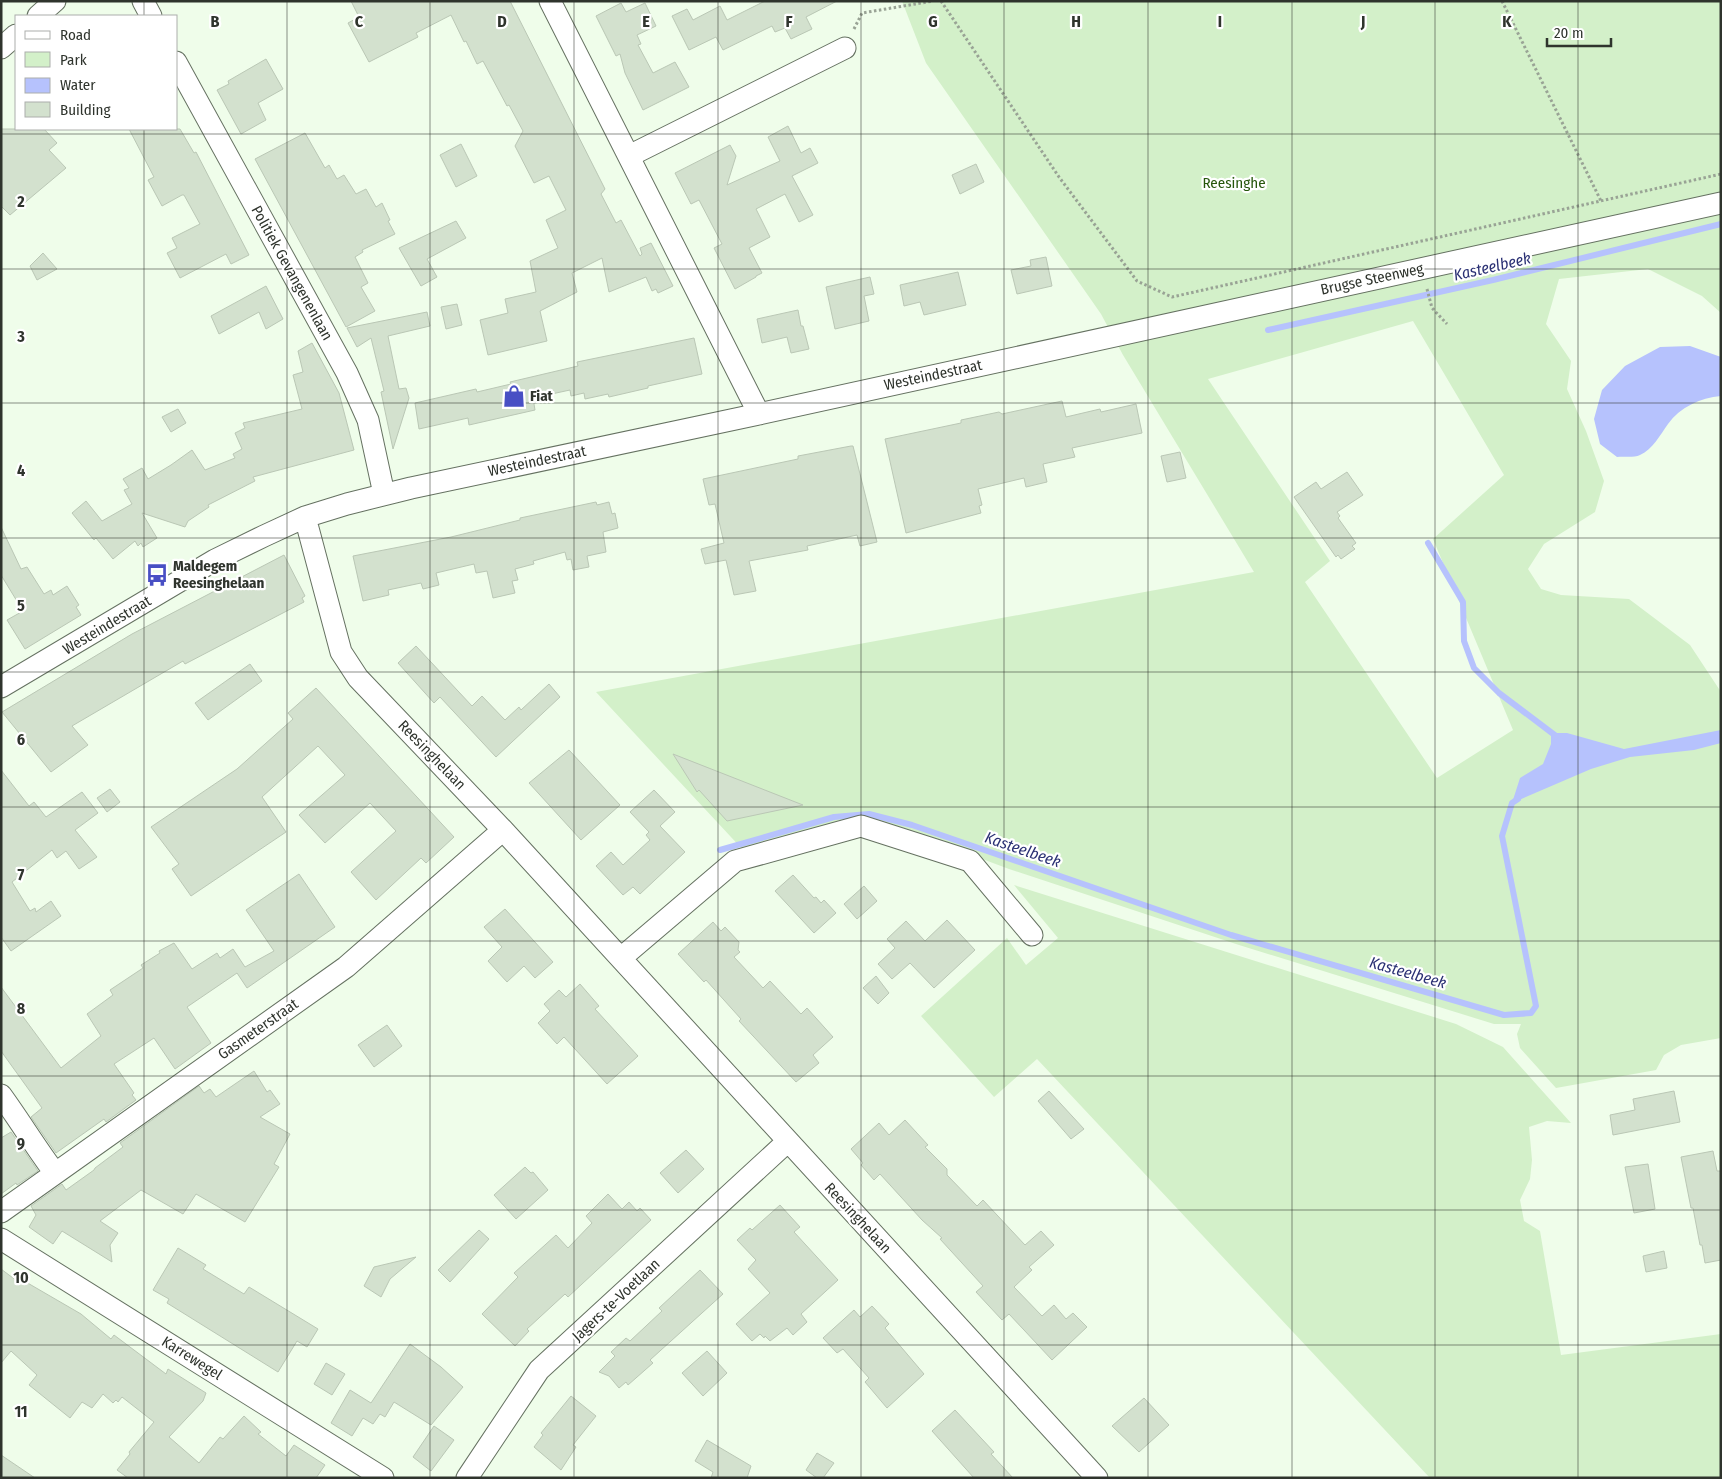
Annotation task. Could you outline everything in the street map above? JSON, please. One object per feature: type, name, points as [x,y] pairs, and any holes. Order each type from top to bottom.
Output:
[{"type":"street","points":[[39,15],[54,1]]},
{"type":"street","points":[[143,1],[150,15]]},
{"type":"street","points":[[550,1],[759,414]]},
{"type":"street","points":[[1,48],[15,36]]},
{"type":"street","points":[[629,156],[845,48]]},
{"type":"street","name":"Politiek Gevangenenlaan","points":[[178,66],[347,373],[368,420],[384,494]]},
{"type":"street","name":"Brugse Steenweg","points":[[1112,336],[1721,203]]},
{"type":"street","name":"Westeindestraat","points":[[1,687],[215,560],[306,517],[384,494],[1112,336]]},
{"type":"street","name":"Reesinghelaan","points":[[306,517],[341,652],[358,678],[503,830],[1096,1478]]},
{"type":"street","points":[[621,958],[735,861],[861,826],[970,861],[1032,935]]},
{"type":"street","name":"Gasmeterstraat","points":[[1,1212],[346,967],[503,830]]},
{"type":"street","points":[[1,1095],[55,1173]]},
{"type":"street","name":"Jagers-te-Voetlaan","points":[[467,1478],[539,1370],[788,1141]]},
{"type":"street","name":"Karrewegel","points":[[1,1239],[383,1478]]},
{"type":"path","points":[[845,48],[862,13],[933,1]]},
{"type":"path","points":[[941,1],[1059,177],[1137,282],[1172,297],[1721,174]]},
{"type":"path","points":[[1502,1],[1601,201]]},
{"type":"path","points":[[1428,290],[1432,308],[1447,324]]},
{"type":"green space","name":"Reesinghe","points":[[902,1],[1721,1],[1721,313],[1702,296],[1648,269],[1559,279],[1546,324],[1571,361],[1567,389],[1586,431],[1604,481],[1595,512],[1544,544],[1528,569],[1541,589],[1561,595],[1629,599],[1690,645],[1721,692],[1721,1038],[1681,1045],[1664,1055],[1656,1070],[1556,1088],[1520,1048],[1517,1034],[1521,1024],[1494,1024],[1239,945],[1009,869],[886,823],[854,819],[744,851],[596,692],[1254,572],[1123,355],[1101,314],[926,63]],"holes":[[[1413,321],[1504,475],[1433,539],[1513,730],[1437,778],[1305,582],[1330,561],[1208,379]]]},
{"type":"green space","points":[[1014,885],[1456,1024],[1503,1047],[1571,1123],[1547,1121],[1529,1127],[1532,1160],[1530,1179],[1520,1200],[1524,1221],[1540,1231],[1561,1355],[1721,1334],[1721,1478],[1430,1478],[1037,1059],[994,1097],[921,1016],[1007,938],[1026,965],[1058,938]]},
{"type":"water","points":[[1690,346],[1721,357],[1721,396],[1698,401],[1678,413],[1652,445],[1640,455],[1617,457],[1600,444],[1594,419],[1602,390],[1625,366],[1660,347]]},
{"type":"water","points":[[1721,730],[1721,743],[1694,750],[1630,757],[1591,769],[1512,803],[1520,778],[1543,764],[1551,744],[1551,733],[1567,733],[1624,749]]},
{"type":"building","points":[[351,1],[510,1],[605,189],[601,194],[616,223],[621,220],[640,256],[642,254],[640,248],[651,243],[673,286],[658,293],[656,289],[652,291],[646,277],[609,292],[602,258],[572,273],[577,292],[540,311],[547,341],[488,355],[480,320],[508,313],[505,299],[536,292],[530,261],[558,248],[546,220],[566,210],[549,176],[534,183],[515,146],[523,131],[483,61],[477,64],[451,15],[416,33],[418,37],[369,62],[348,23],[359,17]]},
{"type":"building","points":[[765,1],[837,1],[806,17],[812,29],[791,39],[785,28],[775,32],[772,26],[723,50],[716,37],[689,50],[672,16],[687,9],[693,20],[720,6],[727,20]]},
{"type":"building","points":[[621,3],[626,12],[645,3],[656,26],[637,35],[641,44],[638,45],[653,73],[675,62],[689,87],[643,110],[625,73],[620,54],[616,56],[596,16]]},
{"type":"building","points":[[266,59],[283,89],[258,103],[266,120],[241,134],[217,90],[229,84],[228,81]]},
{"type":"building","points":[[788,126],[801,153],[810,148],[818,163],[792,176],[813,215],[799,222],[785,194],[756,209],[770,237],[749,248],[762,273],[735,289],[714,248],[722,244],[699,200],[691,204],[675,173],[730,145],[736,156],[727,185],[780,161],[768,137]]},
{"type":"building","points":[[1,129],[45,130],[57,143],[49,150],[66,168],[10,215],[1,206]]},
{"type":"building","points":[[180,129],[194,153],[196,152],[249,255],[231,264],[226,254],[180,278],[167,253],[177,248],[172,238],[200,224],[184,195],[162,206],[148,180],[154,177],[130,130]]},
{"type":"building","points":[[305,133],[325,168],[329,165],[337,179],[344,175],[356,194],[366,189],[376,207],[382,203],[395,234],[362,250],[363,252],[355,257],[368,283],[361,287],[375,311],[346,327],[255,159]]},
{"type":"building","points":[[461,144],[477,176],[456,187],[440,155]]},
{"type":"building","points":[[976,164],[984,182],[960,194],[952,175]]},
{"type":"building","points":[[456,221],[466,238],[427,259],[437,277],[421,286],[399,248]]},
{"type":"building","points":[[43,253],[57,269],[37,280],[30,266]]},
{"type":"building","points":[[1046,257],[1052,286],[1017,294],[1011,270],[1031,266],[1030,260]]},
{"type":"building","points":[[958,272],[966,305],[924,315],[920,302],[904,306],[900,285]]},
{"type":"building","points":[[870,277],[874,294],[864,296],[869,321],[835,329],[826,287]]},
{"type":"building","points":[[266,286],[283,319],[266,329],[259,312],[219,334],[211,316]]},
{"type":"building","points":[[457,304],[462,325],[446,329],[441,307]]},
{"type":"building","points":[[798,310],[809,349],[791,353],[787,337],[762,343],[757,319]]},
{"type":"building","points":[[427,312],[430,326],[388,336],[399,389],[406,388],[409,398],[393,449],[381,392],[384,391],[371,338],[357,347],[347,328]]},
{"type":"building","points":[[694,338],[702,374],[609,397],[608,394],[585,399],[584,393],[571,396],[570,390],[533,398],[535,410],[469,425],[468,418],[419,429],[415,403],[476,389],[477,392],[578,366],[577,362]]},
{"type":"building","points":[[312,343],[339,393],[354,450],[253,477],[255,481],[208,505],[209,507],[188,521],[185,527],[142,513],[157,538],[143,547],[141,543],[138,546],[135,541],[113,559],[96,538],[94,540],[72,513],[86,501],[102,521],[132,504],[124,490],[129,488],[123,479],[142,468],[148,479],[192,450],[205,470],[235,458],[233,454],[242,449],[235,433],[245,428],[243,423],[302,409],[293,375],[303,372],[298,351]]},
{"type":"building","points":[[1062,401],[1066,417],[1100,409],[1101,412],[1136,404],[1142,433],[1072,448],[1075,457],[1043,464],[1047,482],[1026,487],[1024,478],[978,489],[982,505],[979,506],[981,513],[906,533],[885,439],[961,423],[961,420],[999,412],[1002,414]]},
{"type":"building","points":[[178,409],[186,423],[171,432],[162,417]]},
{"type":"building","points":[[853,446],[877,542],[860,546],[857,535],[807,546],[808,550],[749,561],[756,591],[734,595],[726,560],[705,564],[701,549],[724,543],[715,504],[709,505],[703,479],[798,459],[798,456]]},
{"type":"building","points":[[1180,452],[1186,478],[1167,482],[1161,456]]},
{"type":"building","points":[[1347,472],[1363,495],[1337,512],[1340,516],[1338,518],[1356,543],[1352,546],[1355,549],[1341,559],[1338,555],[1336,557],[1294,497],[1316,482],[1321,489]]},
{"type":"building","points":[[596,502],[597,505],[609,502],[612,514],[615,513],[618,528],[603,532],[606,552],[587,556],[589,567],[573,570],[571,559],[567,560],[565,552],[533,561],[534,564],[515,569],[518,580],[512,581],[515,593],[493,598],[487,571],[476,573],[474,564],[436,573],[439,585],[423,589],[421,583],[388,590],[389,595],[363,601],[353,556],[451,537],[520,520],[520,518]]},
{"type":"building","points":[[1,527],[21,569],[27,567],[44,594],[51,590],[53,595],[67,586],[79,605],[76,607],[81,615],[25,649],[7,620],[23,611],[1,575]]},
{"type":"building","points":[[284,555],[305,596],[302,598],[304,602],[185,664],[183,661],[72,726],[88,745],[51,772],[2,712],[132,634]]},
{"type":"building","points":[[416,646],[472,706],[482,696],[505,720],[519,707],[521,710],[549,684],[560,697],[496,757],[440,697],[434,703],[398,663]]},
{"type":"building","points":[[250,664],[262,681],[208,720],[195,703]]},
{"type":"building","points":[[316,688],[454,837],[426,863],[421,858],[376,900],[351,872],[396,831],[370,803],[325,843],[299,815],[345,775],[318,746],[262,797],[286,832],[191,896],[172,869],[179,864],[151,827],[237,769],[293,719],[288,713]]},
{"type":"building","points":[[569,750],[620,805],[581,840],[529,783]]},
{"type":"building","points":[[673,754],[803,805],[727,821],[699,790],[697,792]]},
{"type":"building","points":[[1,770],[29,806],[34,802],[46,817],[82,792],[98,813],[75,830],[97,857],[79,869],[66,851],[57,858],[52,850],[12,882],[30,911],[35,908],[36,912],[51,901],[61,916],[11,951],[1,937]]},
{"type":"building","points":[[110,789],[120,802],[107,812],[97,798]]},
{"type":"building","points":[[654,790],[675,812],[660,826],[685,852],[640,894],[633,887],[623,895],[596,866],[611,852],[623,865],[650,840],[646,835],[649,832],[630,812]]},
{"type":"building","points":[[299,874],[335,927],[247,988],[237,973],[187,1007],[211,1043],[175,1069],[154,1038],[114,1064],[134,1093],[132,1095],[136,1100],[106,1122],[104,1119],[56,1153],[31,1117],[42,1108],[1,1051],[1,987],[61,1068],[101,1036],[87,1014],[113,995],[110,990],[143,968],[141,965],[160,953],[159,951],[174,943],[192,969],[217,953],[220,958],[233,949],[245,967],[274,951],[246,910]]},
{"type":"building","points":[[793,875],[814,898],[816,897],[821,903],[824,900],[836,913],[814,933],[775,891]]},
{"type":"building","points":[[864,886],[877,901],[857,919],[844,904]]},
{"type":"building","points":[[505,909],[553,962],[535,978],[524,966],[507,982],[488,961],[502,947],[484,927]]},
{"type":"building","points":[[947,920],[975,950],[934,988],[910,963],[892,979],[878,964],[895,948],[887,939],[906,921],[925,941]]},
{"type":"building","points":[[713,922],[721,931],[725,927],[739,942],[738,950],[740,952],[734,957],[763,988],[770,981],[801,1014],[807,1008],[833,1037],[813,1055],[819,1063],[796,1082],[739,1021],[741,1019],[706,980],[704,982],[678,954]]},
{"type":"building","points":[[876,976],[889,993],[878,1004],[863,988]]},
{"type":"building","points":[[580,984],[599,1006],[595,1009],[638,1056],[607,1084],[564,1037],[557,1044],[538,1023],[550,1011],[544,1004],[559,990],[566,997]]},
{"type":"building","points":[[387,1025],[402,1046],[374,1067],[358,1045]]},
{"type":"building","points":[[254,1071],[267,1092],[270,1090],[280,1104],[260,1117],[290,1134],[274,1164],[279,1167],[245,1222],[196,1194],[183,1214],[141,1190],[100,1221],[118,1233],[110,1245],[112,1262],[62,1231],[53,1244],[29,1227],[36,1215],[31,1206],[62,1184],[66,1190],[94,1170],[123,1147],[120,1143],[199,1086],[204,1093],[210,1089],[216,1097]]},
{"type":"building","points":[[1049,1091],[1084,1129],[1071,1139],[1038,1101]]},
{"type":"building","points":[[1674,1091],[1680,1122],[1613,1135],[1610,1115],[1635,1110],[1633,1099]]},
{"type":"building","points":[[905,1120],[928,1145],[925,1147],[947,1169],[947,1175],[977,1206],[983,1200],[1025,1245],[1041,1231],[1054,1245],[1029,1267],[1032,1270],[1014,1287],[1042,1316],[1054,1305],[1066,1319],[1073,1313],[1087,1327],[1052,1360],[1009,1314],[1002,1320],[976,1292],[983,1286],[940,1239],[942,1238],[922,1220],[880,1174],[874,1180],[861,1165],[863,1163],[851,1149],[879,1123],[889,1135]]},
{"type":"building","points":[[11,1132],[38,1171],[1,1194],[1,1138]]},
{"type":"building","points":[[686,1150],[704,1169],[678,1193],[660,1173]]},
{"type":"building","points":[[1713,1151],[1717,1171],[1721,1171],[1721,1260],[1705,1263],[1693,1208],[1691,1208],[1681,1157]]},
{"type":"building","points":[[1648,1164],[1655,1209],[1634,1213],[1625,1167]]},
{"type":"building","points":[[525,1167],[531,1173],[533,1172],[548,1190],[516,1219],[494,1195]]},
{"type":"building","points":[[608,1194],[622,1209],[629,1202],[637,1211],[640,1208],[651,1220],[568,1297],[565,1294],[527,1329],[529,1331],[515,1346],[482,1314],[518,1277],[514,1273],[556,1235],[568,1248],[592,1223],[586,1216]]},
{"type":"building","points":[[780,1205],[800,1227],[794,1232],[838,1280],[801,1314],[807,1322],[793,1335],[787,1328],[770,1341],[760,1334],[752,1341],[736,1324],[770,1293],[748,1269],[756,1260],[737,1240],[750,1228],[752,1230]]},
{"type":"building","points":[[479,1230],[489,1239],[450,1282],[438,1270]]},
{"type":"building","points":[[178,1248],[206,1265],[203,1269],[244,1294],[249,1287],[318,1329],[307,1347],[297,1341],[278,1372],[167,1303],[169,1299],[153,1290]]},
{"type":"building","points":[[1664,1251],[1667,1268],[1646,1272],[1643,1256]]},
{"type":"building","points":[[416,1257],[390,1279],[381,1297],[364,1286],[374,1267]]},
{"type":"building","points":[[1,1269],[17,1281],[19,1278],[81,1314],[111,1339],[114,1335],[166,1374],[168,1369],[206,1393],[203,1401],[169,1437],[199,1463],[220,1437],[223,1439],[244,1416],[261,1432],[258,1434],[286,1456],[294,1445],[325,1465],[316,1478],[128,1478],[117,1470],[154,1422],[122,1397],[118,1402],[116,1400],[113,1403],[103,1394],[92,1408],[82,1402],[70,1418],[29,1385],[37,1375],[11,1351],[1,1363]]},
{"type":"building","points":[[700,1270],[723,1294],[650,1360],[653,1363],[628,1385],[626,1382],[619,1388],[609,1376],[599,1372],[615,1356],[611,1352],[626,1338],[630,1341],[662,1311],[659,1308]]},
{"type":"building","points":[[872,1306],[889,1324],[885,1328],[924,1374],[887,1408],[865,1382],[869,1378],[843,1349],[837,1353],[823,1338],[854,1310],[860,1317]]},
{"type":"building","points":[[410,1344],[441,1367],[463,1387],[431,1425],[394,1402],[385,1417],[380,1414],[373,1424],[363,1418],[352,1436],[331,1423],[350,1390],[371,1403]]},
{"type":"building","points":[[707,1351],[727,1373],[703,1396],[682,1373]]},
{"type":"building","points":[[326,1363],[345,1374],[332,1395],[314,1384]]},
{"type":"building","points":[[571,1396],[596,1416],[573,1445],[576,1447],[561,1470],[534,1447],[543,1435],[541,1433]]},
{"type":"building","points":[[1144,1398],[1169,1425],[1139,1452],[1112,1426]]},
{"type":"building","points":[[955,1410],[994,1452],[991,1454],[1013,1478],[974,1478],[932,1431]]},
{"type":"building","points":[[434,1426],[454,1440],[431,1471],[413,1457]]},
{"type":"building","points":[[707,1440],[751,1466],[747,1478],[711,1478],[713,1472],[695,1461]]},
{"type":"building","points":[[817,1453],[834,1463],[823,1478],[817,1478],[806,1470]]},
{"type":"building","points":[[1,1455],[35,1478],[1,1478]]},
{"type":"waterway","name":"Kasteelbeek","points":[[1268,330],[1493,280],[1721,224]]},
{"type":"waterway","name":"Kasteelbeek","points":[[1428,543],[1463,602],[1464,641],[1474,668],[1499,693],[1556,736]]},
{"type":"waterway","name":"Kasteelbeek","points":[[720,850],[834,817],[869,814],[912,825],[1231,935],[1504,1015],[1531,1013],[1536,1006],[1502,836],[1512,803],[1518,799]]},
{"type":"place","name":"Fiat","points":[[514,396]]},
{"type":"place","name":"Maldegem Reesinghelaan","points":[[157,575]]}]
